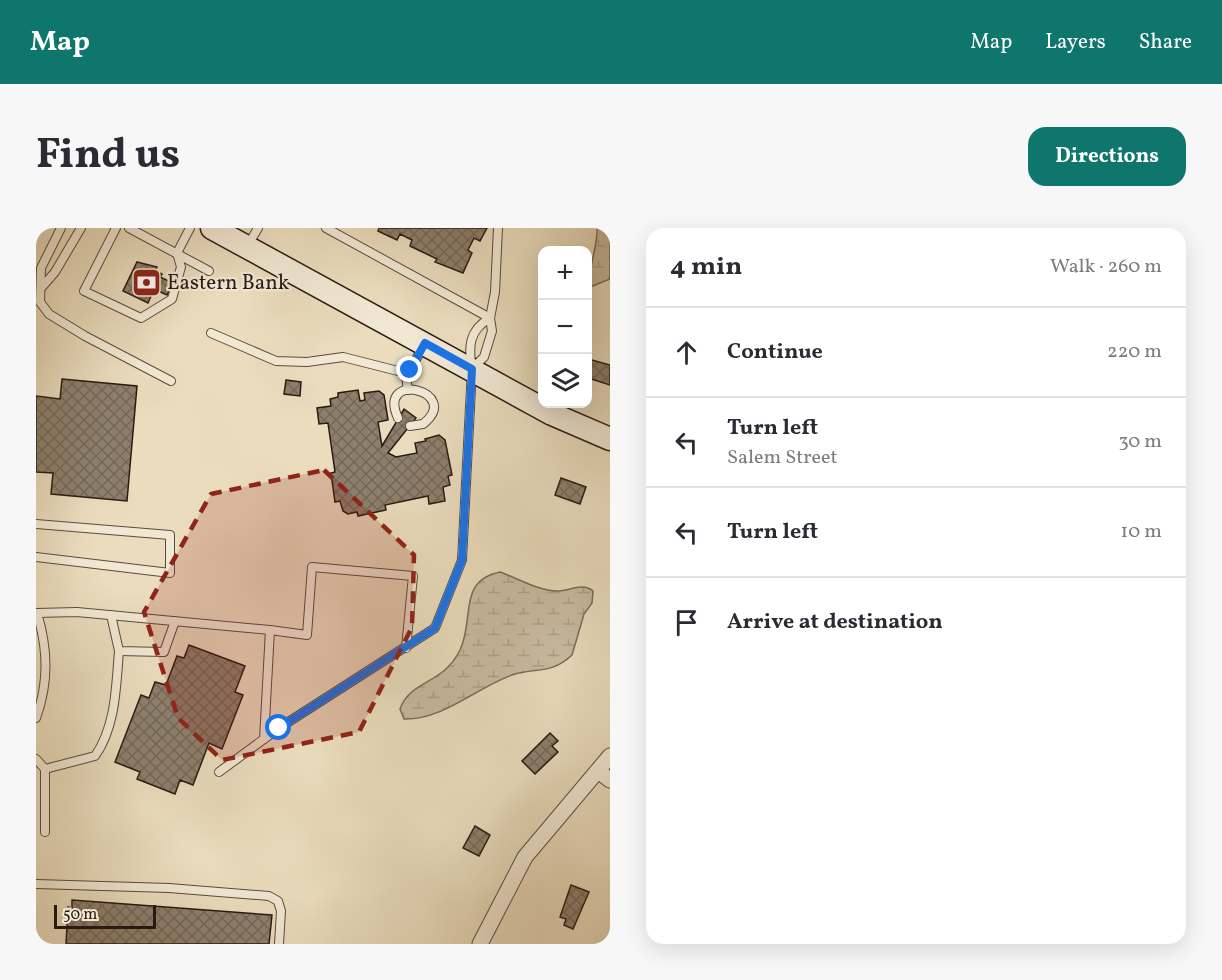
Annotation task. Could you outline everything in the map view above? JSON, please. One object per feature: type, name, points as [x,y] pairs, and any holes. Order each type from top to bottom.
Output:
[{"type":"main road","points":[[236,233],[552,414],[610,439]]},
{"type":"street","points":[[480,944],[525,857],[604,776],[610,756]]},
{"type":"lane","points":[[61,228],[41,268],[40,302],[49,314],[171,381]]},
{"type":"lane","points":[[42,287],[55,273],[81,228]]},
{"type":"lane","points":[[116,228],[84,291],[141,318],[172,299],[182,267],[177,253],[189,228]]},
{"type":"lane","points":[[129,228],[209,271]]},
{"type":"lane","points":[[326,228],[490,318]]},
{"type":"lane","points":[[341,238],[346,228]]},
{"type":"lane","points":[[472,369],[484,357],[492,331],[490,318],[495,292],[498,228]]},
{"type":"lane","points":[[219,772],[264,739],[435,628],[462,560],[472,369],[468,347],[480,323],[490,318]]},
{"type":"lane","points":[[211,333],[276,361],[307,362],[343,357],[405,370],[410,370],[425,343]]},
{"type":"lane","points":[[405,370],[408,390]]},
{"type":"lane","points":[[398,418],[395,411],[397,399],[408,390],[424,391],[429,396],[433,408],[429,420],[423,424],[410,426]]},
{"type":"lane","points":[[36,525],[170,535],[170,573],[36,557]]},
{"type":"lane","points":[[36,718],[47,677],[45,639],[36,613],[77,612],[307,635],[312,567],[413,576],[406,648]]},
{"type":"lane","points":[[45,769],[95,756],[105,742],[114,700],[119,651],[111,615]]},
{"type":"lane","points":[[119,651],[164,652],[175,621]]},
{"type":"lane","points":[[264,739],[270,630]]},
{"type":"lane","points":[[36,759],[45,769],[45,832]]},
{"type":"lane","points":[[36,884],[170,888],[269,896],[278,901],[281,910],[279,944]]},
{"type":"highlighted area","points":[[324,470],[414,555],[412,627],[359,732],[222,760],[178,718],[144,612],[211,494]]},
{"type":"green space","points":[[597,228],[610,228],[610,279],[592,286],[592,262]]},
{"type":"green space","points":[[500,572],[536,587],[550,590],[562,591],[585,587],[593,591],[592,603],[584,614],[572,655],[550,668],[512,675],[446,709],[418,718],[404,719],[400,709],[411,692],[445,670],[460,650],[467,626],[472,592],[487,577]]},
{"type":"building","points":[[379,228],[487,228],[480,241],[474,238],[468,250],[472,253],[463,273],[435,262],[437,259],[410,246],[412,240],[400,234],[397,240],[378,231]]},
{"type":"building","points":[[137,262],[157,267],[155,271],[162,274],[160,277],[173,283],[167,295],[154,289],[148,303],[123,291]]},
{"type":"building","points":[[592,360],[610,365],[610,385],[592,379]]},
{"type":"building","points":[[62,379],[137,386],[127,501],[51,494],[53,473],[36,472],[36,396],[60,399]]},
{"type":"building","points":[[286,380],[301,382],[300,396],[284,394]]},
{"type":"building","points":[[358,390],[360,401],[365,400],[364,393],[379,391],[384,395],[388,420],[378,422],[382,446],[404,409],[416,418],[388,453],[396,457],[417,453],[415,443],[439,435],[445,440],[452,475],[448,476],[450,485],[443,487],[445,501],[429,504],[428,496],[385,505],[386,510],[358,516],[357,512],[348,514],[343,511],[340,501],[335,502],[331,473],[335,472],[328,423],[319,424],[317,408],[331,406],[330,399],[338,397],[338,393]]},
{"type":"building","points":[[561,478],[586,487],[580,504],[555,495]]},
{"type":"building","points":[[189,645],[245,666],[235,692],[243,695],[222,749],[209,743],[193,785],[180,780],[175,794],[137,779],[140,772],[115,762],[141,695],[149,698],[155,682],[166,685],[177,656],[184,658]]},
{"type":"building","points":[[550,733],[558,741],[552,746],[558,752],[535,774],[522,761]]},
{"type":"building","points":[[475,826],[490,835],[479,856],[463,848]]},
{"type":"building","points":[[571,885],[589,892],[573,929],[564,925],[566,919],[560,917]]},
{"type":"building","points":[[72,900],[272,915],[269,944],[66,944],[68,907],[72,908]]},
{"type":"place","name":"Eastern Bank","points":[[146,283]]},
{"type":"route","points":[[279,728],[435,628],[462,560],[472,369],[425,343],[410,370]]}]
